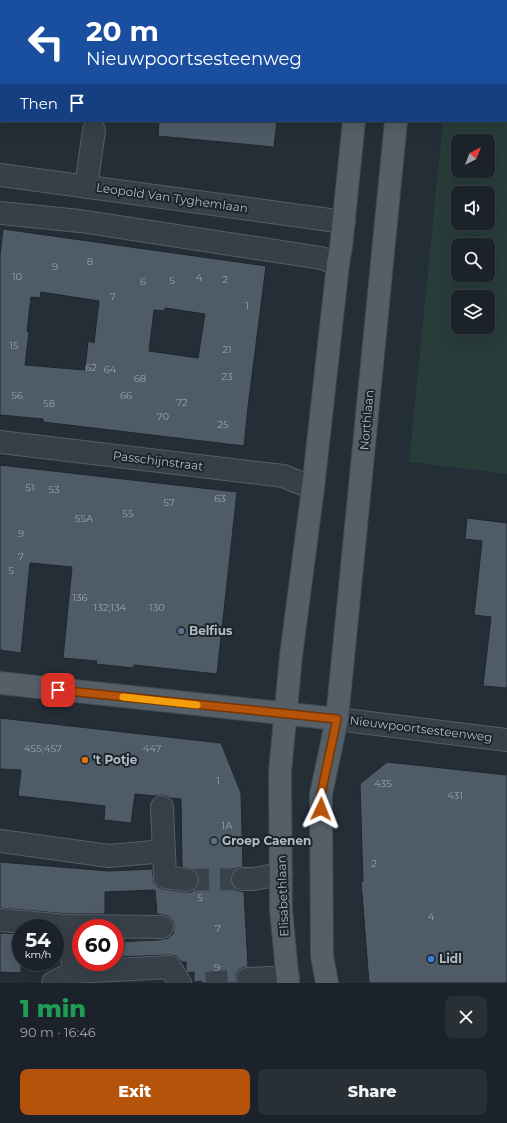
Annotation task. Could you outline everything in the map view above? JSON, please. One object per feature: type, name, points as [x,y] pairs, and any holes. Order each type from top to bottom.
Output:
[{"type":"main road","points":[[286,714],[344,222],[354,122]]},
{"type":"main road","name":"Northlaan","points":[[337,719],[396,122]]},
{"type":"main road","name":"Nieuwpoortsesteenweg","points":[[0,683],[337,719]]},
{"type":"main road","name":"Elisabethlaan","points":[[286,714],[280,772],[281,909],[288,980]]},
{"type":"main road","points":[[327,983],[322,949],[321,794],[337,719]]},
{"type":"street","points":[[86,187],[94,130]]},
{"type":"street","name":"Leopold Van Tyghemlaan","points":[[0,175],[344,222]]},
{"type":"street","points":[[0,212],[80,221],[321,258],[338,264]]},
{"type":"street","name":"Passchijnstraat","points":[[0,442],[283,476],[313,488]]},
{"type":"street","name":"Nieuwpoortsesteenweg","points":[[337,719],[507,740]]},
{"type":"street","points":[[162,807],[165,877],[187,880]]},
{"type":"street","points":[[0,841],[109,856],[164,850]]},
{"type":"street","points":[[243,879],[253,879],[281,874]]},
{"type":"street","points":[[0,920],[68,926],[162,927]]},
{"type":"street","points":[[68,926],[74,972]]},
{"type":"street","points":[[54,983],[74,972],[170,967],[180,983]]},
{"type":"street","points":[[248,979],[288,980]]},
{"type":"green space","points":[[443,122],[507,122],[507,474],[409,462]]},
{"type":"building","points":[[159,122],[277,122],[274,147],[158,136]]},
{"type":"building","points":[[3,229],[266,266],[244,446],[43,422],[43,419],[0,415],[0,256]],"holes":[[[41,292],[99,301],[94,343],[88,341],[85,370],[25,365],[31,297],[40,298]],[[165,308],[205,314],[198,358],[149,351],[154,310],[165,311]]]},
{"type":"building","points":[[0,465],[237,492],[217,674],[134,665],[133,668],[96,664],[97,661],[63,658],[72,567],[30,563],[21,653],[0,650]]},
{"type":"building","points":[[467,518],[507,523],[507,688],[483,686],[491,617],[474,615],[482,541],[465,539]]},
{"type":"building","points":[[0,718],[221,743],[241,793],[243,867],[237,868],[232,872],[231,879],[232,885],[236,890],[244,892],[248,967],[242,968],[237,973],[237,983],[194,982],[194,972],[188,973],[186,970],[186,962],[182,962],[176,956],[124,957],[124,942],[158,940],[168,938],[173,934],[173,921],[168,916],[157,914],[155,890],[105,892],[105,914],[69,914],[0,908],[0,862],[109,871],[152,869],[154,883],[158,887],[185,892],[191,892],[197,888],[199,881],[195,870],[182,867],[181,799],[170,798],[162,795],[155,796],[135,794],[131,823],[104,820],[105,806],[18,796],[21,770],[0,769]]},
{"type":"building","points":[[387,762],[507,775],[507,983],[369,983],[361,881],[363,881],[360,784]]},
{"type":"building","points":[[0,933],[12,934],[12,971],[21,971],[21,973],[0,972]]},
{"type":"tunnel","points":[[187,880],[243,879]]},
{"type":"tunnel","points":[[206,983],[248,979]]},
{"type":"slow traffic","points":[[123,697],[197,705]]},
{"type":"place","name":"Belfius","points":[[181,631]]},
{"type":"place","name":"'t Potje","points":[[85,760]]},
{"type":"place","name":"Groep Caenen","points":[[214,841]]},
{"type":"place","name":"Lidl","points":[[431,959]]},
{"type":"route","points":[[58,690],[337,719],[321,794],[321,809]]}]
